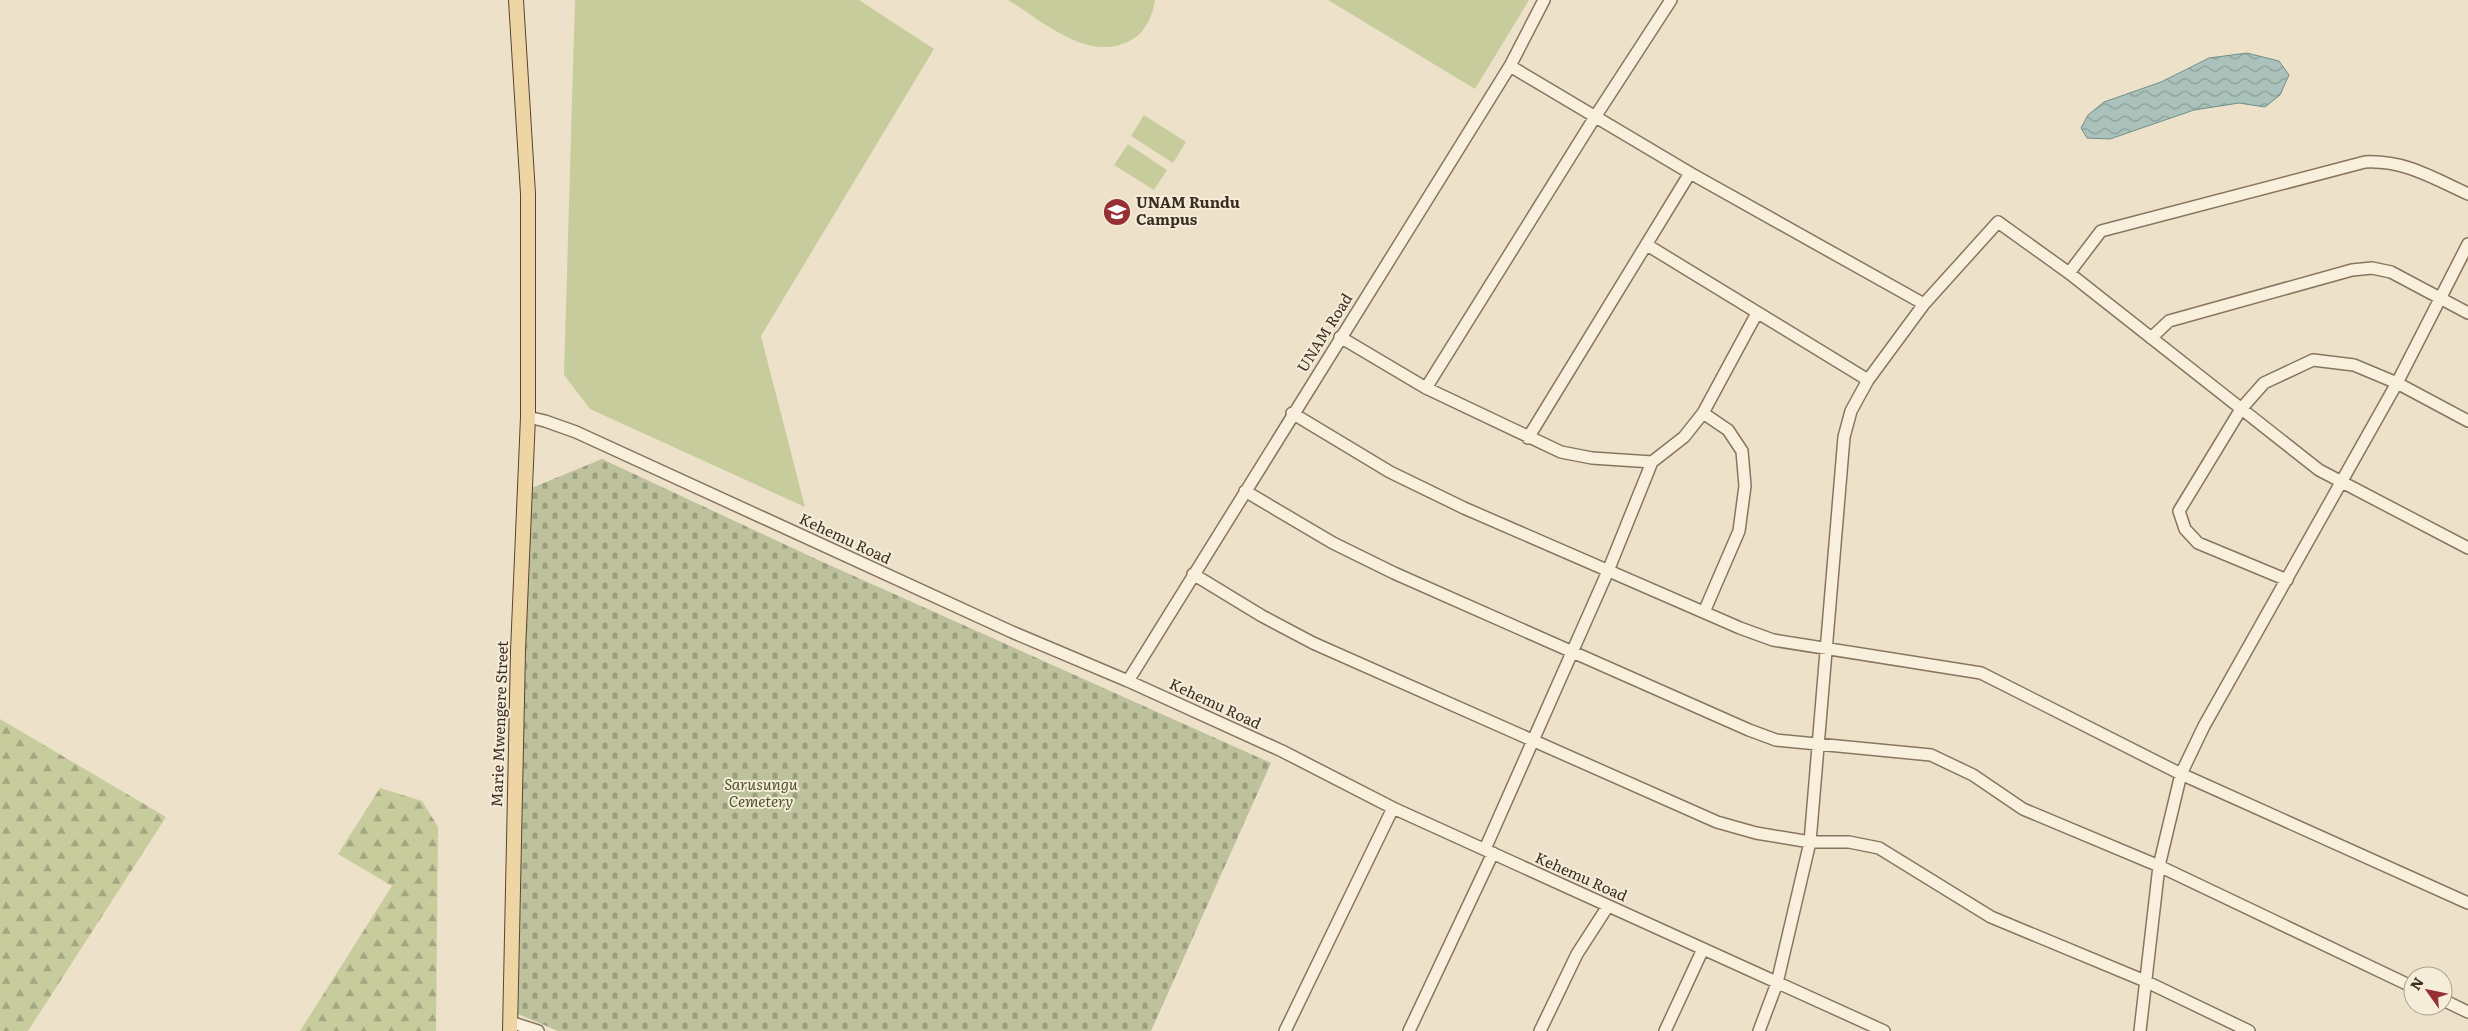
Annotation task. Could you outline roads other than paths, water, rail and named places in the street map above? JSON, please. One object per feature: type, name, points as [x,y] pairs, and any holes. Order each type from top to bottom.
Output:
[{"type":"main road","name":"Marie Mwengere Street","points":[[510,1027],[518,651],[528,418],[528,194],[516,0]]},
{"type":"street","name":"UNAM Road","points":[[1128,681],[1292,413],[1510,66],[1544,0]]},
{"type":"street","points":[[1426,388],[1595,117],[1671,0]]},
{"type":"street","points":[[1510,66],[1690,173],[1924,304]]},
{"type":"street","points":[[2069,273],[2100,230],[2365,162],[2387,161],[2409,167],[2468,194]]},
{"type":"street","points":[[1528,438],[1690,173]]},
{"type":"street","points":[[1758,1031],[1777,983],[1810,842],[1844,438],[1851,411],[1868,380],[1924,304],[1998,222],[2069,273],[2319,470],[2468,548]]},
{"type":"street","points":[[2140,1031],[2144,981],[2159,866],[2181,774],[2204,726],[2397,383],[2468,244]]},
{"type":"street","points":[[1646,245],[1868,380]]},
{"type":"street","points":[[2152,338],[2169,321],[2352,270],[2372,268],[2391,272],[2468,313]]},
{"type":"street","points":[[1410,1031],[1489,851],[1534,740],[1608,571],[1652,462],[1684,437],[1703,413],[1758,313]]},
{"type":"street","points":[[1340,337],[1426,388],[1561,452],[1592,458],[1652,462]]},
{"type":"street","points":[[2287,580],[2198,543],[2185,529],[2179,511],[2241,409],[2264,383],[2313,360],[2354,365],[2397,383],[2468,421]]},
{"type":"street","points":[[1292,413],[1390,472],[1464,508],[1773,640],[1981,672],[2181,774],[2468,903]]},
{"type":"street","points":[[1703,413],[1728,430],[1742,451],[1745,486],[1740,531],[1704,612]]},
{"type":"street","name":"Kehemu Road","points":[[528,418],[545,421],[576,432],[1012,632],[1128,681],[1282,752],[1393,808],[1883,1031]]},
{"type":"street","points":[[1245,492],[1333,543],[1394,573],[1749,730],[1776,740],[1818,742],[1931,755],[1973,775],[2024,809],[2159,866],[2403,982]]},
{"type":"street","points":[[1193,574],[1262,616],[1313,643],[1718,822],[1756,833],[1810,842],[1849,842],[1879,848],[1991,917],[2144,981],[2249,1031]]},
{"type":"street","points":[[1285,1031],[1393,808]]},
{"type":"street","points":[[1540,1031],[1577,954],[1608,906]]},
{"type":"street","points":[[1665,1031],[1703,949]]},
{"type":"street","points":[[2453,1005],[2468,1012]]},
{"type":"street","points":[[510,1027],[538,1031]]},
{"type":"water","points":[[2247,53],[2279,61],[2289,75],[2280,95],[2265,107],[2239,103],[2194,110],[2110,139],[2087,138],[2081,128],[2088,115],[2104,102],[2161,82],[2209,58]]},
{"type":"place","name":"UNAM Rundu Campus","points":[[1117,212]]},
{"type":"park label","name":"Sarusungu Cemetery","points":[[761,794]]}]
